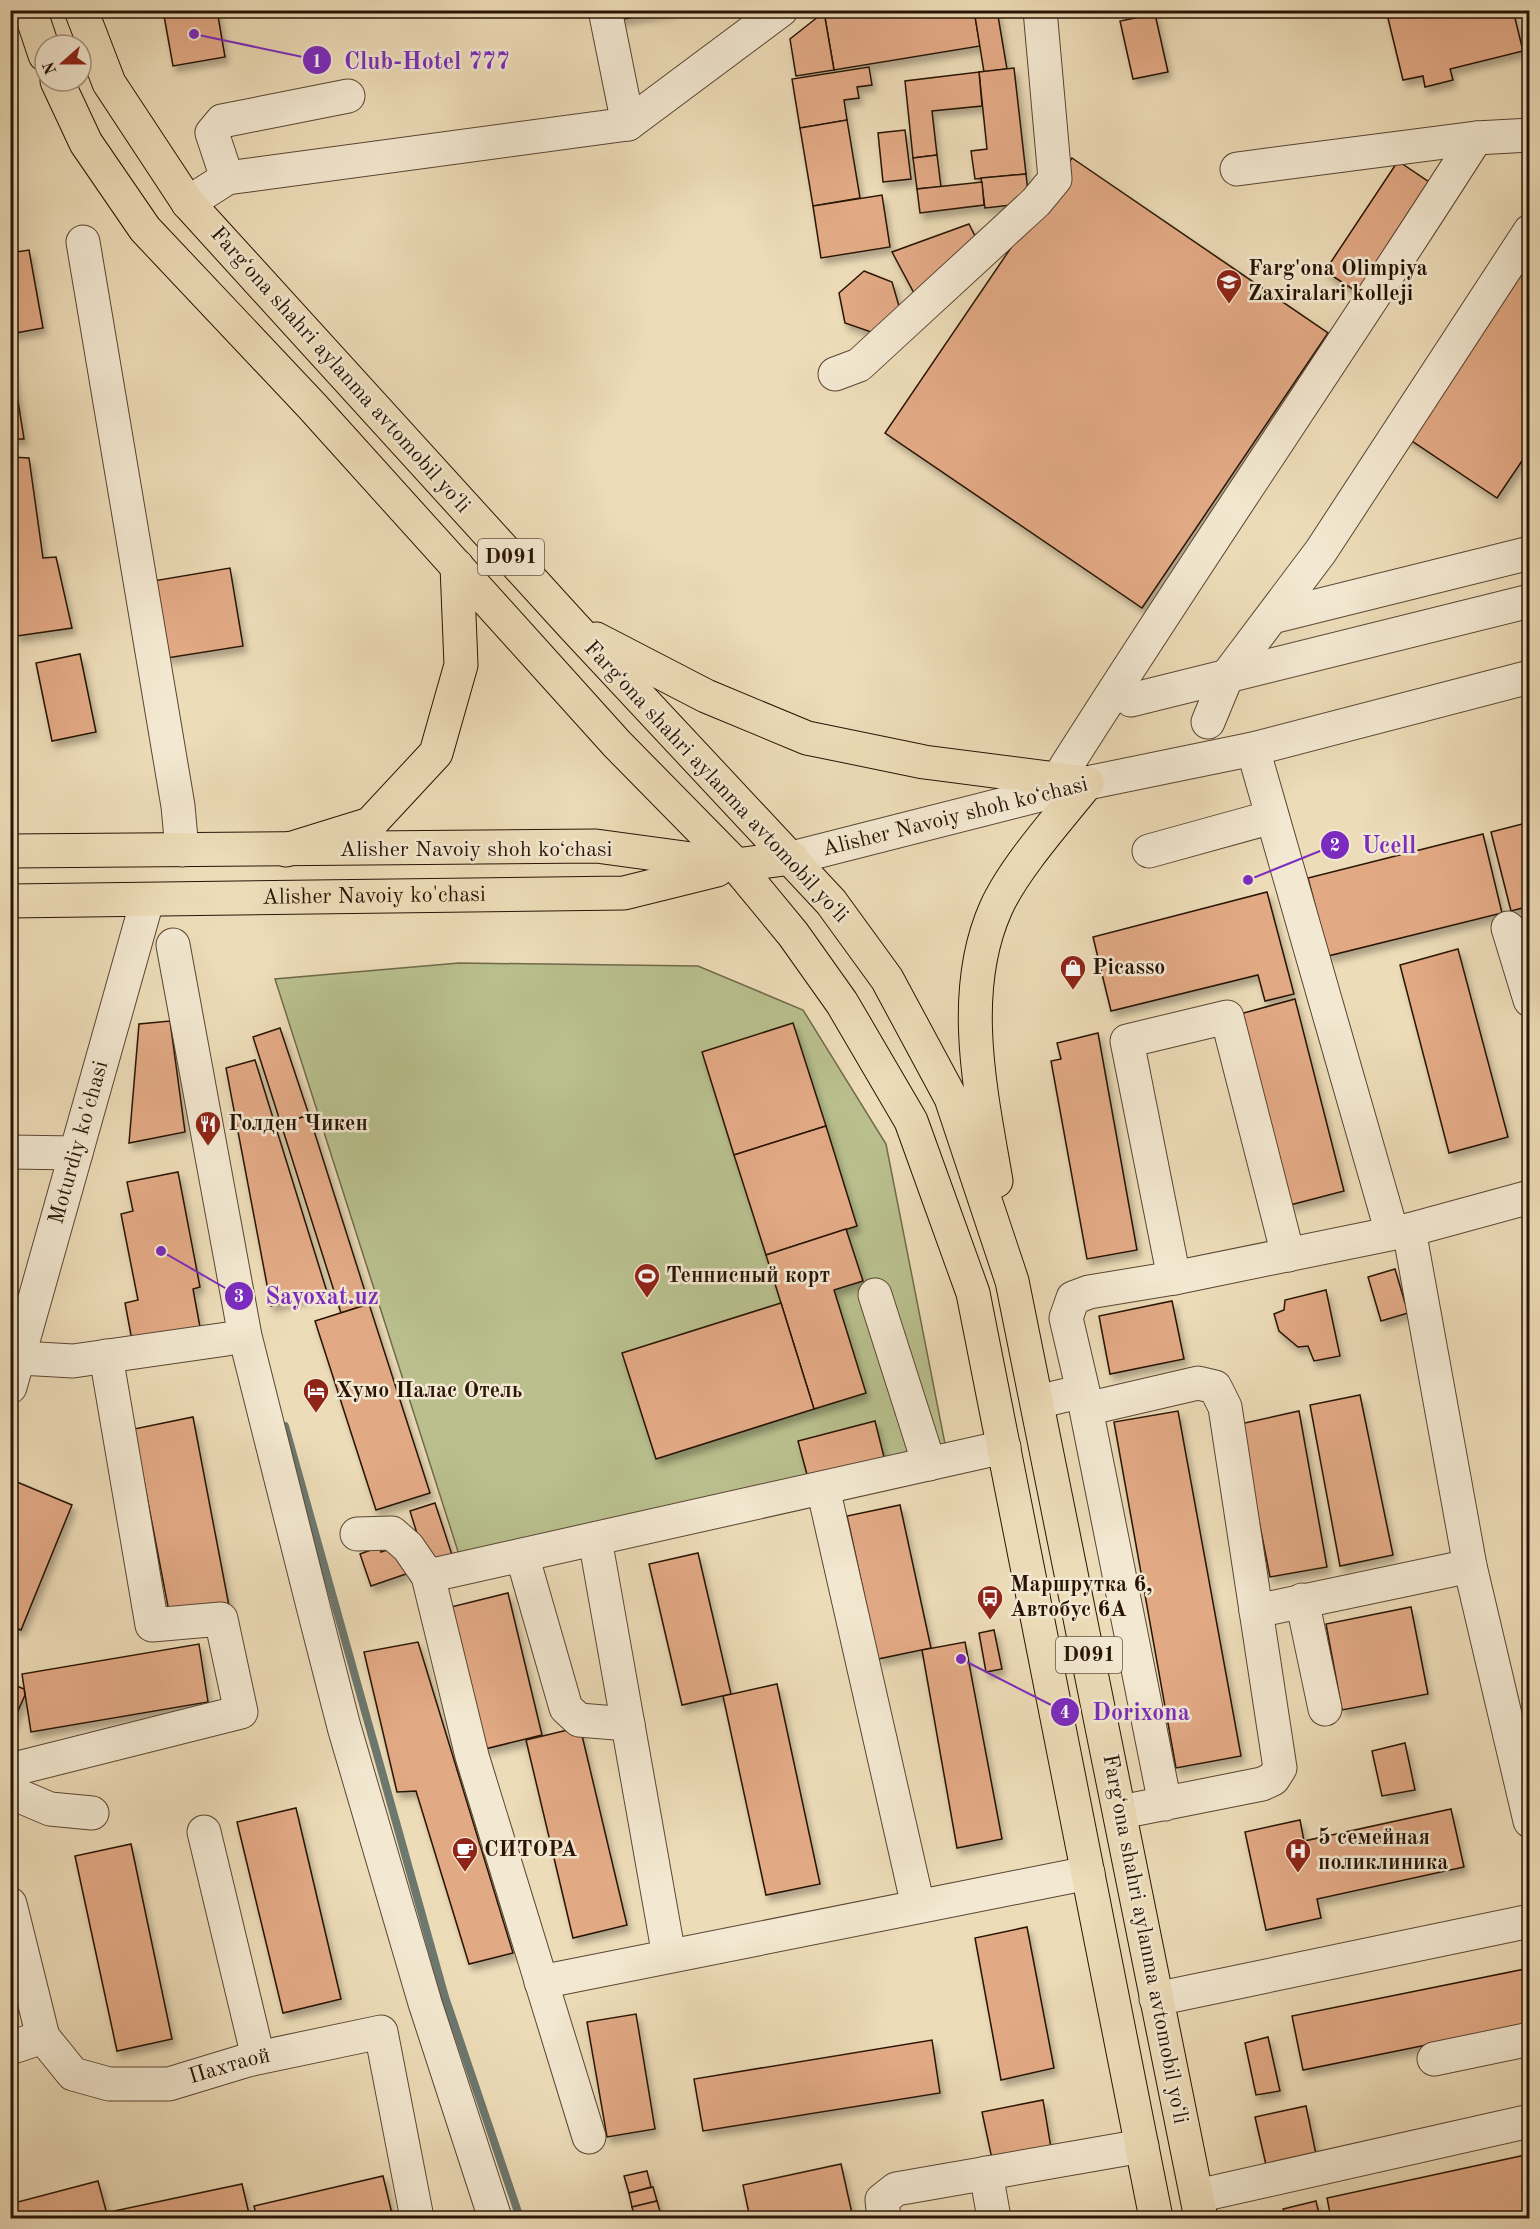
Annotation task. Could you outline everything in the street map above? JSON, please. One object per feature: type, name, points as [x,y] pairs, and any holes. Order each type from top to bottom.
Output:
[{"type":"main road","points":[[30,10],[38,33]]},
{"type":"main road","name":"Fargʻona shahri aylanma avtomobil yoʻli","points":[[81,10],[109,83],[188,204],[573,627],[831,902],[887,979],[951,1098],[1012,1281],[1199,2207]]},
{"type":"main road","name":"Fargʻona shahri aylanma avtomobil yoʻli","points":[[63,93],[86,143],[145,229],[312,406],[632,759],[736,865],[793,934],[842,1003],[911,1121],[974,1293],[1156,2218]]},
{"type":"main road","points":[[286,849],[370,824],[436,753],[461,665],[457,567]]},
{"type":"main road","points":[[573,627],[706,696],[807,738],[924,762],[1072,781],[996,907],[981,956],[976,1017],[978,1072],[1012,1281]]},
{"type":"main road","name":"Alisher Navoiy shoh koʻchasi","points":[[10,851],[596,846],[736,865],[792,858]]},
{"type":"main road","name":"Alisher Navoiy ko'chasi","points":[[10,901],[624,893],[736,865]]},
{"type":"street","points":[[604,10],[628,124]]},
{"type":"street","points":[[188,204],[227,178],[628,124],[781,10]]},
{"type":"street","points":[[836,374],[859,365],[1036,202],[1055,179],[1040,10]]},
{"type":"street","points":[[227,178],[212,133],[222,121],[348,96]]},
{"type":"street","points":[[1237,169],[1476,138],[1530,135]]},
{"type":"street","points":[[1072,781],[1114,690],[1358,323],[1476,138]]},
{"type":"street","points":[[1208,722],[1227,676],[1321,551],[1530,231]]},
{"type":"street","points":[[83,242],[178,806],[182,850]]},
{"type":"street","points":[[1272,616],[1530,553]]},
{"type":"street","points":[[1131,700],[1530,601]]},
{"type":"street","name":"Alisher Navoiy shoh koʻchasi","points":[[792,858],[1072,781],[1253,749],[1530,677]]},
{"type":"street","points":[[1253,749],[1400,1232],[1470,1566],[1530,1821]]},
{"type":"street","points":[[1149,851],[1272,817]]},
{"type":"street","name":"Moturdiy ko'chasi","points":[[15,1372],[22,1307],[76,1153],[147,901]]},
{"type":"street","points":[[1508,928],[1530,1000]]},
{"type":"street","points":[[174,945],[245,1336],[316,1618],[344,1727],[422,1992],[495,2218]]},
{"type":"street","points":[[1174,1278],[1127,1041],[1227,1017],[1288,1255]]},
{"type":"street","points":[[10,1152],[76,1153]]},
{"type":"street","points":[[1165,1804],[1066,1318],[1073,1298],[1089,1292],[1174,1278],[1400,1232],[1530,1197]]},
{"type":"street","points":[[875,1295],[929,1464]]},
{"type":"street","points":[[15,1372],[73,1361],[232,1338],[335,1727],[417,2006],[486,2218]]},
{"type":"street","points":[[10,1770],[241,1712],[221,1619],[152,1625],[106,1356]]},
{"type":"street","points":[[1037,1402],[1084,1400],[1198,1383],[1215,1387],[1225,1407],[1280,1768],[1273,1779],[1262,1784],[1121,1812]]},
{"type":"street","points":[[428,1576],[1004,1447]]},
{"type":"street","points":[[823,1488],[918,1906]]},
{"type":"street","points":[[357,1534],[392,1533],[408,1546],[428,1576],[472,1756],[589,2137]]},
{"type":"street","points":[[595,1539],[669,1956]]},
{"type":"street","points":[[522,1556],[566,1708],[579,1720],[628,1724]]},
{"type":"street","points":[[1256,1611],[1470,1566]]},
{"type":"street","points":[[1302,1600],[1325,1709]]},
{"type":"street","points":[[10,1792],[50,1809],[92,1813]]},
{"type":"street","points":[[204,1832],[258,2058]]},
{"type":"street","points":[[541,1982],[1088,1873]]},
{"type":"street","name":"Пахтаой","points":[[10,1904],[43,2037],[72,2074],[109,2084],[169,2084],[258,2058],[381,2032],[417,2218]]},
{"type":"street","points":[[1156,1999],[1530,1921]]},
{"type":"street","points":[[10,2048],[43,2037]]},
{"type":"street","points":[[1434,2059],[1530,2039]]},
{"type":"street","points":[[1199,2207],[1530,2121]]},
{"type":"street","points":[[884,2218],[882,2200],[896,2189],[1142,2146]]},
{"type":"street","points":[[986,2173],[994,2218]]},
{"type":"green space","name":"Теннисный корт","points":[[459,963],[698,966],[803,1010],[886,1144],[947,1454],[462,1564],[275,979]]},
{"type":"building","points":[[163,10],[217,10],[225,57],[173,66]]},
{"type":"building","points":[[611,10],[676,10],[613,21]]},
{"type":"building","points":[[836,10],[974,10],[980,46],[834,70],[824,12]]},
{"type":"building","points":[[974,10],[997,10],[1007,69],[984,72]]},
{"type":"building","points":[[1386,10],[1513,10],[1523,51],[1450,69],[1453,80],[1425,87],[1423,76],[1403,80]]},
{"type":"building","points":[[824,12],[834,70],[796,76],[790,39]]},
{"type":"building","points":[[1155,14],[1168,72],[1133,79],[1120,21]]},
{"type":"building","points":[[869,67],[872,85],[857,87],[859,98],[844,100],[847,120],[800,128],[792,79]]},
{"type":"building","points":[[1014,68],[1026,174],[975,179],[971,151],[987,149],[979,72]]},
{"type":"building","points":[[979,72],[982,106],[932,111],[937,155],[913,158],[905,81]]},
{"type":"building","points":[[847,120],[860,198],[813,206],[800,128]]},
{"type":"building","points":[[905,130],[911,179],[883,182],[878,133]]},
{"type":"building","points":[[937,155],[941,187],[917,189],[913,158]]},
{"type":"building","points":[[1072,158],[1328,333],[1142,608],[885,433]]},
{"type":"building","points":[[1398,161],[1438,188],[1366,298],[1325,271]]},
{"type":"building","points":[[1026,174],[1029,203],[985,208],[981,178]]},
{"type":"building","points":[[982,182],[984,205],[920,213],[917,189]]},
{"type":"building","points":[[882,195],[890,247],[821,258],[813,206]]},
{"type":"building","points":[[969,224],[978,242],[914,293],[892,252]]},
{"type":"building","points":[[1530,245],[1530,449],[1497,498],[1403,435]]},
{"type":"building","points":[[29,250],[43,328],[10,334],[10,253]]},
{"type":"building","points":[[864,271],[892,282],[901,313],[874,333],[845,323],[839,293]]},
{"type":"building","points":[[10,351],[24,439],[10,439]]},
{"type":"building","points":[[10,457],[29,458],[43,558],[56,557],[72,628],[17,636],[10,602]]},
{"type":"building","points":[[230,568],[243,646],[167,658],[153,581]]},
{"type":"building","points":[[80,654],[96,732],[52,741],[36,663]]},
{"type":"building","points":[[1530,822],[1530,906],[1511,911],[1491,832]]},
{"type":"building","points":[[1483,834],[1502,913],[1328,956],[1308,878]]},
{"type":"building","points":[[1267,892],[1294,994],[1265,1001],[1258,975],[1111,1011],[1093,937]]},
{"type":"building","points":[[1458,949],[1508,1137],[1449,1153],[1400,965]]},
{"type":"building","points":[[1295,999],[1344,1191],[1290,1205],[1240,1014]]},
{"type":"building","points":[[170,1021],[185,1132],[129,1143],[139,1024]]},
{"type":"building","points":[[793,1023],[826,1126],[734,1155],[702,1052]]},
{"type":"building","points":[[280,1028],[309,1115],[281,1124],[253,1037]]},
{"type":"building","points":[[1098,1033],[1137,1250],[1087,1259],[1051,1061],[1061,1059],[1057,1043]]},
{"type":"building","points":[[255,1060],[327,1292],[271,1306],[226,1068]]},
{"type":"building","points":[[309,1115],[369,1304],[341,1313],[281,1124]]},
{"type":"building","points":[[826,1126],[857,1226],[766,1255],[734,1155]]},
{"type":"building","points":[[178,1172],[200,1287],[193,1289],[202,1338],[134,1351],[125,1303],[138,1300],[121,1214],[133,1211],[127,1182]]},
{"type":"building","points":[[846,1229],[863,1281],[834,1290],[866,1393],[814,1409],[766,1255]]},
{"type":"building","points":[[1395,1269],[1408,1313],[1381,1321],[1368,1277]]},
{"type":"building","points":[[1326,1290],[1340,1356],[1314,1361],[1308,1346],[1298,1347],[1279,1331],[1274,1314],[1284,1310],[1285,1300]]},
{"type":"building","points":[[1172,1301],[1184,1359],[1110,1374],[1099,1316]]},
{"type":"building","points":[[781,1303],[814,1409],[656,1459],[622,1353]]},
{"type":"building","points":[[369,1304],[430,1493],[376,1510],[315,1321]]},
{"type":"building","points":[[1360,1395],[1393,1555],[1340,1566],[1310,1405]]},
{"type":"building","points":[[1178,1411],[1241,1756],[1176,1768],[1114,1422]]},
{"type":"building","points":[[1299,1411],[1327,1567],[1270,1577],[1240,1424]]},
{"type":"building","points":[[193,1417],[229,1606],[170,1617],[134,1429]]},
{"type":"building","points":[[875,1421],[885,1461],[809,1482],[798,1441]]},
{"type":"building","points":[[17,1482],[72,1505],[21,1630],[10,1626],[10,1499]]},
{"type":"building","points":[[435,1503],[455,1564],[429,1572],[410,1511]]},
{"type":"building","points":[[900,1505],[931,1648],[878,1659],[847,1516]]},
{"type":"building","points":[[379,1547],[381,1552],[396,1547],[406,1574],[371,1586],[360,1554]]},
{"type":"building","points":[[698,1553],[731,1694],[682,1705],[649,1564]]},
{"type":"building","points":[[508,1593],[542,1735],[485,1749],[451,1607]]},
{"type":"building","points":[[1411,1607],[1428,1694],[1342,1710],[1326,1624]]},
{"type":"building","points":[[994,1630],[1002,1669],[986,1672],[979,1633]]},
{"type":"building","name":"СИТОРА","points":[[418,1642],[513,1953],[469,1964],[416,1791],[397,1792],[364,1652]]},
{"type":"building","points":[[965,1642],[1002,1839],[957,1848],[922,1650]]},
{"type":"building","points":[[199,1644],[208,1702],[31,1732],[22,1674]]},
{"type":"building","points":[[10,1683],[24,1689],[25,1695],[10,1729]]},
{"type":"building","points":[[777,1684],[820,1884],[766,1895],[723,1696]]},
{"type":"building","points":[[580,1727],[627,1925],[573,1938],[526,1740]]},
{"type":"building","points":[[1405,1743],[1415,1790],[1382,1796],[1372,1751]]},
{"type":"building","points":[[296,1808],[341,1999],[283,2013],[237,1822]]},
{"type":"building","points":[[1451,1809],[1464,1867],[1317,1899],[1321,1918],[1266,1930],[1245,1832],[1300,1820],[1304,1841]]},
{"type":"building","points":[[131,1844],[172,2039],[117,2051],[75,1856]]},
{"type":"building","points":[[1027,1927],[1054,2068],[1001,2080],[975,1938]]},
{"type":"building","points":[[1530,1968],[1530,2024],[1303,2070],[1292,2016]]},
{"type":"building","points":[[636,2014],[655,2129],[607,2137],[587,2022]]},
{"type":"building","points":[[1268,2037],[1280,2091],[1256,2095],[1245,2043]]},
{"type":"building","points":[[932,2040],[940,2093],[703,2131],[694,2079]]},
{"type":"building","points":[[1043,2100],[1051,2148],[992,2159],[982,2112]]},
{"type":"building","points":[[1306,2106],[1317,2159],[1267,2169],[1255,2117]]},
{"type":"building","points":[[1530,2154],[1530,2215],[1513,2218],[1331,2218],[1327,2198]]},
{"type":"building","points":[[841,2164],[853,2218],[750,2218],[743,2185]]},
{"type":"building","points":[[647,2171],[651,2187],[629,2193],[624,2176]]},
{"type":"building","points":[[383,2176],[393,2218],[257,2218],[254,2206]]},
{"type":"building","points":[[98,2181],[108,2218],[10,2218],[10,2204]]},
{"type":"building","points":[[242,2184],[250,2218],[116,2218],[114,2211]]},
{"type":"building","points":[[653,2187],[657,2201],[632,2207],[629,2193]]},
{"type":"building","points":[[657,2201],[661,2215],[635,2218],[632,2207]]},
{"type":"building","points":[[1316,2201],[1320,2218],[1286,2218],[1283,2209]]},
{"type":"waterway","points":[[285,1426],[445,1997],[520,2218]]},
{"type":"place","name":"Club-Hotel 777","points":[[194,34]]},
{"type":"place","name":"Farg'ona Olimpiya Zaxiralari kolleji","points":[[1229,305]]},
{"type":"place","name":"Ucell","points":[[1248,880]]},
{"type":"place","name":"Picasso","points":[[1073,991]]},
{"type":"place","name":"Голден Чикен","points":[[208,1147]]},
{"type":"place","name":"Sayoxat.uz","points":[[161,1251]]},
{"type":"place","name":"Теннисный корт","points":[[647,1299]]},
{"type":"place","name":"Хумо Палас Отель","points":[[316,1414]]},
{"type":"place","name":"Маршрутка 6, Автобус 6А","points":[[990,1621]]},
{"type":"place","name":"Dorixona","points":[[961,1659]]},
{"type":"place","name":"СИТОРА","points":[[465,1873]]},
{"type":"place","name":"5 семейная поликлиника","points":[[1298,1874]]}]
